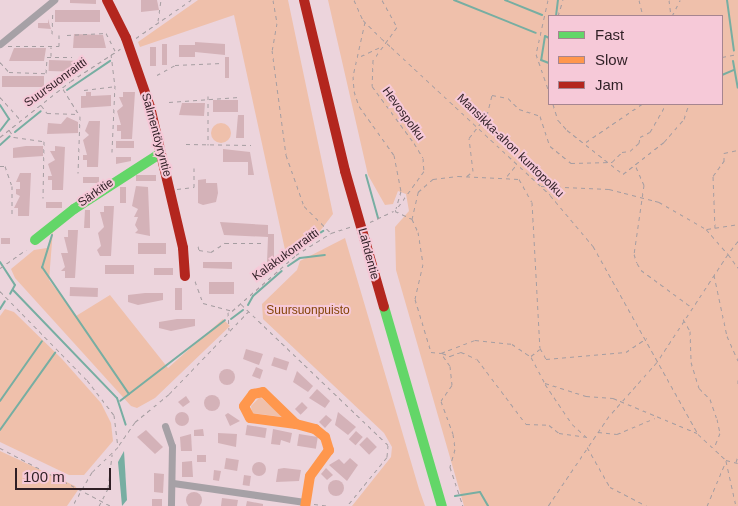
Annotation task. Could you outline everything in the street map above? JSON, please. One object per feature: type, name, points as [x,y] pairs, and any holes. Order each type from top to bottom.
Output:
[{"type":"main road","name":"Salmentöyryntie","points":[[107,0],[131,51],[161,152],[190,278]]},
{"type":"main road","name":"Lahdentie","points":[[304,0],[345,171],[442,506]]},
{"type":"main road","name":"Särkitie","points":[[35,240],[118,178],[161,152]]},
{"type":"main road","points":[[296,424],[260,391],[244,406],[250,418],[296,424],[321,432],[328,446],[327,454],[310,476],[305,504]]},
{"type":"street","points":[[3,45],[54,0]]},
{"type":"street","points":[[165,426],[172,446],[173,483],[171,506]]},
{"type":"street","points":[[173,483],[305,504]]},
{"type":"path","points":[[158,22],[156,16],[161,12],[161,0]]},
{"type":"path","points":[[133,40],[191,0]]},
{"type":"path","points":[[273,0],[277,23],[272,50],[286,155],[304,206],[331,233]]},
{"type":"path","name":"Mansikka-ahon kuntopolku","points":[[354,0],[365,22],[380,38],[541,186],[593,246],[647,338],[656,362],[698,434],[726,460],[737,462]]},
{"type":"path","name":"Hevospolku","points":[[382,0],[397,26],[393,36],[381,47],[373,60],[372,86],[423,158],[424,171],[395,211]]},
{"type":"path","points":[[548,0],[536,54],[548,88]]},
{"type":"path","points":[[558,15],[563,0]]},
{"type":"path","points":[[639,0],[643,15]]},
{"type":"path","points":[[669,0],[672,15]]},
{"type":"path","points":[[672,15],[680,0]]},
{"type":"path","points":[[52,12],[52,34]]},
{"type":"path","points":[[365,22],[360,57],[353,76],[354,91],[360,106],[394,156],[401,191],[395,211]]},
{"type":"path","points":[[67,35],[106,33],[115,52]]},
{"type":"path","points":[[3,45],[59,46],[60,34]]},
{"type":"path","name":"Suursuonraitti","points":[[0,137],[62,87],[125,45]]},
{"type":"path","points":[[51,46],[51,57]]},
{"type":"path","points":[[360,57],[381,47]]},
{"type":"path","points":[[112,54],[115,86],[112,152]]},
{"type":"path","points":[[723,58],[738,54]]},
{"type":"path","points":[[0,62],[9,72],[46,73],[47,57],[72,57]]},
{"type":"path","points":[[157,75],[175,65],[222,62]]},
{"type":"path","points":[[84,90],[115,86]]},
{"type":"path","points":[[62,87],[78,114],[78,173]]},
{"type":"path","points":[[466,176],[473,171],[469,138],[487,115],[492,95],[499,94],[519,109],[540,116],[550,146],[563,159],[571,163],[612,162],[639,143],[640,136],[650,132],[665,105]]},
{"type":"path","points":[[208,96],[208,145]]},
{"type":"path","points":[[169,102],[208,96],[239,97]]},
{"type":"path","points":[[0,97],[20,119]]},
{"type":"path","points":[[41,104],[47,113],[78,114]]},
{"type":"path","points":[[553,105],[558,120],[605,161],[623,174],[636,167],[684,119],[689,105]]},
{"type":"path","points":[[586,143],[641,105]]},
{"type":"path","points":[[8,130],[14,137],[44,141],[43,198]]},
{"type":"path","points":[[186,144],[250,145]]},
{"type":"path","points":[[715,228],[714,176],[724,161],[724,153],[738,150]]},
{"type":"path","points":[[507,176],[517,164]]},
{"type":"path","points":[[0,166],[5,166],[12,186],[12,216]]},
{"type":"path","points":[[636,167],[644,185],[634,254],[637,263],[646,274],[690,306]]},
{"type":"path","points":[[174,190],[194,187],[194,168]]},
{"type":"path","points":[[591,441],[565,415],[531,357],[512,344],[486,340],[442,353],[431,352],[426,346],[415,299],[423,264],[418,232],[412,219],[418,192],[433,179],[466,176],[507,176],[519,179],[532,202],[540,348],[546,359],[553,361],[626,352],[647,338]]},
{"type":"path","points":[[541,186],[609,189],[659,202],[706,229],[738,268]]},
{"type":"path","points":[[366,223],[395,211],[412,219]]},
{"type":"path","points":[[706,229],[738,224]]},
{"type":"path","name":"Kalakukonraitti","points":[[228,312],[241,304],[266,278],[331,233],[353,226]]},
{"type":"path","points":[[548,506],[597,432],[623,403],[643,373],[656,362],[690,306],[738,241]]},
{"type":"path","points":[[198,246],[199,250],[211,252],[226,243],[265,243]]},
{"type":"path","points":[[0,268],[26,250]]},
{"type":"path","points":[[714,274],[727,336],[738,361]]},
{"type":"path","points":[[190,278],[203,303],[228,312],[229,330]]},
{"type":"path","points":[[0,291],[108,404],[117,424],[118,447]]},
{"type":"path","points":[[241,304],[388,445],[387,456],[347,506]]},
{"type":"path","points":[[72,506],[95,469],[112,454],[150,406],[169,394],[249,311]]},
{"type":"path","points":[[683,318],[690,331],[691,362],[699,388],[710,399],[717,419],[720,433],[713,449]]},
{"type":"path","points":[[531,357],[540,348]]},
{"type":"path","points":[[443,356],[461,352],[476,359],[526,424],[549,425],[559,433],[586,437]]},
{"type":"path","points":[[442,353],[450,366],[452,385],[441,402],[453,434],[455,449],[450,467],[463,506]]},
{"type":"path","points":[[738,380],[738,386]]},
{"type":"path","points":[[545,383],[623,403],[698,434]]},
{"type":"path","points":[[597,432],[617,434],[656,417]]},
{"type":"path","points":[[586,447],[610,486],[647,506]]},
{"type":"path","points":[[0,448],[83,488],[102,498],[111,506]]},
{"type":"path","points":[[99,506],[109,482],[112,454]]},
{"type":"path","points":[[737,462],[738,456]]},
{"type":"path","points":[[707,506],[726,460]]},
{"type":"path","points":[[726,460],[736,506]]},
{"type":"path","points":[[305,504],[331,506]]},
{"type":"green space","points":[[198,0],[288,0],[333,214],[320,231],[287,259],[234,15],[140,47],[138,42]]},
{"type":"green space","points":[[328,0],[738,0],[738,506],[464,506],[396,270],[395,227],[409,211],[406,194],[398,191],[393,204],[385,205],[368,175]]},
{"type":"green space","points":[[221,123],[228,126],[231,133],[228,140],[221,143],[214,140],[211,133],[214,126]]},
{"type":"green space","points":[[53,230],[49,280],[76,316],[110,295],[168,368],[223,319],[230,326],[155,398],[137,408],[131,406],[15,278],[11,269],[34,250],[47,248]]},
{"type":"green space","name":"Suursuonpuisto","points":[[345,238],[425,506],[352,506],[391,457],[392,447],[384,433],[263,319],[262,304],[297,270],[300,261]]},
{"type":"green space","points":[[5,309],[14,312],[62,359],[101,403],[111,423],[113,441],[84,475],[69,475],[0,442],[0,316]]},
{"type":"green space","points":[[260,397],[283,417],[252,413],[251,406]]},
{"type":"green space","points":[[0,451],[75,486],[78,490],[67,506],[0,506]]},
{"type":"shaded area","points":[[124,451],[127,500],[122,506],[118,462]]},
{"type":"building","points":[[70,0],[96,0],[96,4],[70,3]]},
{"type":"building","points":[[141,0],[157,0],[159,10],[141,12]]},
{"type":"building","points":[[55,10],[100,10],[100,22],[55,22]]},
{"type":"building","points":[[48,19],[51,29],[38,28],[38,23],[48,23]]},
{"type":"building","points":[[74,34],[103,35],[106,48],[73,48]]},
{"type":"building","points":[[195,42],[225,44],[225,55],[195,52],[195,57],[179,57],[179,45],[195,45]]},
{"type":"building","points":[[162,44],[167,44],[167,65],[162,65]]},
{"type":"building","points":[[150,47],[156,47],[156,66],[150,66]]},
{"type":"building","points":[[14,48],[46,48],[44,61],[9,61]]},
{"type":"building","points":[[225,57],[229,57],[229,78],[225,78]]},
{"type":"building","points":[[49,60],[74,61],[74,72],[49,71]]},
{"type":"building","points":[[2,76],[44,76],[44,87],[2,87]]},
{"type":"building","points":[[86,92],[91,92],[91,96],[111,95],[111,106],[81,108],[81,96],[86,96]]},
{"type":"building","points":[[123,92],[135,92],[132,139],[121,139],[121,131],[117,131],[117,125],[121,125],[117,111],[123,106],[119,97],[123,97]]},
{"type":"building","points":[[213,100],[238,100],[238,112],[213,112]]},
{"type":"building","points":[[182,103],[205,103],[204,116],[179,115]]},
{"type":"building","points":[[238,115],[244,115],[244,138],[236,138]]},
{"type":"building","points":[[67,117],[78,122],[78,133],[47,134],[48,123],[61,124]]},
{"type":"building","points":[[89,121],[100,121],[98,167],[87,167],[87,160],[83,160],[83,155],[87,155],[83,140],[89,135],[85,131]]},
{"type":"building","points":[[116,141],[134,141],[134,148],[116,148]]},
{"type":"building","points":[[43,146],[43,156],[13,158],[13,148]]},
{"type":"building","points":[[55,146],[65,147],[63,190],[52,190],[52,180],[48,180],[48,176],[52,176],[48,164],[55,160],[50,151],[55,151]]},
{"type":"building","points":[[223,149],[250,152],[254,175],[248,175],[248,162],[223,162]]},
{"type":"building","points":[[116,157],[131,157],[131,161],[116,164]]},
{"type":"building","points":[[20,173],[31,173],[29,216],[18,216],[18,208],[14,208],[20,196],[16,194],[16,189],[20,189],[20,182],[16,182]]},
{"type":"building","points":[[136,175],[156,175],[156,181],[136,181]]},
{"type":"building","points":[[83,177],[99,177],[99,183],[83,183]]},
{"type":"building","points":[[206,179],[206,183],[217,183],[218,193],[216,202],[203,205],[198,203],[198,180]]},
{"type":"building","points":[[136,186],[148,187],[150,236],[135,233],[138,230],[135,225],[138,217],[134,217],[138,209],[132,206]]},
{"type":"building","points":[[120,187],[126,187],[126,203],[120,203]]},
{"type":"building","points":[[46,202],[62,202],[62,208],[46,208]]},
{"type":"building","points":[[104,206],[114,206],[111,256],[100,256],[97,250],[101,246],[98,233],[104,227],[100,212],[104,212]]},
{"type":"building","points":[[85,210],[90,210],[90,228],[84,228]]},
{"type":"building","points":[[220,222],[268,225],[268,234],[274,234],[274,262],[267,262],[268,237],[224,235]]},
{"type":"building","points":[[68,230],[78,230],[75,278],[65,278],[65,271],[61,271],[65,267],[61,253],[68,253],[64,237],[68,237]]},
{"type":"building","points":[[1,238],[10,238],[10,244],[1,244]]},
{"type":"building","points":[[138,243],[166,243],[166,254],[138,254]]},
{"type":"building","points":[[203,262],[232,262],[232,269],[203,268]]},
{"type":"building","points":[[105,265],[134,265],[134,274],[105,274]]},
{"type":"building","points":[[154,268],[173,268],[173,275],[154,275]]},
{"type":"building","points":[[209,282],[234,282],[234,294],[209,294]]},
{"type":"building","points":[[70,287],[98,288],[98,297],[70,296]]},
{"type":"building","points":[[175,288],[182,288],[182,310],[175,310]]},
{"type":"building","points":[[163,293],[163,300],[138,305],[128,302],[128,295]]},
{"type":"building","points":[[195,319],[195,326],[171,331],[159,328],[159,322]]},
{"type":"building","points":[[246,349],[263,354],[259,365],[243,359]]},
{"type":"building","points":[[274,357],[289,362],[286,371],[271,366]]},
{"type":"building","points":[[256,367],[263,370],[260,379],[252,376]]},
{"type":"building","points":[[227,369],[233,371],[235,377],[233,383],[227,385],[221,383],[219,377],[221,371]]},
{"type":"building","points":[[297,371],[313,386],[308,392],[293,382]]},
{"type":"building","points":[[317,389],[330,401],[325,408],[309,398]]},
{"type":"building","points":[[212,395],[218,397],[220,403],[218,409],[212,411],[206,409],[204,403],[206,397]]},
{"type":"building","points":[[186,396],[190,402],[183,407],[178,402]]},
{"type":"building","points":[[302,402],[308,408],[301,415],[295,409]]},
{"type":"building","points":[[179,412],[185,412],[189,419],[185,426],[179,426],[175,422],[175,416]]},
{"type":"building","points":[[338,412],[356,427],[348,435],[335,425]]},
{"type":"building","points":[[228,413],[240,421],[230,426],[225,415]]},
{"type":"building","points":[[326,415],[332,420],[325,428],[319,422]]},
{"type":"building","points":[[247,425],[267,428],[265,438],[245,435]]},
{"type":"building","points":[[203,429],[204,436],[194,436],[194,430]]},
{"type":"building","points":[[273,429],[292,433],[290,443],[281,440],[280,445],[271,444]]},
{"type":"building","points":[[146,430],[163,447],[155,454],[137,437]]},
{"type":"building","points":[[356,431],[363,437],[356,445],[349,439]]},
{"type":"building","points":[[218,433],[237,434],[236,447],[218,443]]},
{"type":"building","points":[[191,434],[192,451],[181,451],[180,437]]},
{"type":"building","points":[[299,434],[318,437],[316,449],[297,446]]},
{"type":"building","points":[[367,437],[377,447],[369,455],[359,445]]},
{"type":"building","points":[[197,455],[206,455],[206,462],[197,462]]},
{"type":"building","points":[[226,458],[239,460],[237,471],[224,469]]},
{"type":"building","points":[[350,458],[358,465],[347,481],[329,465],[339,459],[344,464]]},
{"type":"building","points":[[192,461],[193,477],[182,477],[182,462]]},
{"type":"building","points":[[256,462],[262,462],[266,469],[262,476],[256,476],[252,472],[252,466]]},
{"type":"building","points":[[326,468],[333,475],[327,480],[321,474]]},
{"type":"building","points":[[278,469],[301,470],[299,481],[276,482]]},
{"type":"building","points":[[214,470],[221,471],[219,481],[213,480]]},
{"type":"building","points":[[154,473],[164,474],[163,493],[154,492]]},
{"type":"building","points":[[244,475],[251,476],[250,486],[243,485]]},
{"type":"building","points":[[336,480],[344,488],[336,496],[328,488]]},
{"type":"building","points":[[194,492],[201,497],[201,503],[197,507],[191,507],[186,500]]},
{"type":"building","points":[[222,498],[238,500],[237,506],[221,506]]},
{"type":"building","points":[[152,499],[162,499],[162,506],[152,506]]},
{"type":"building","points":[[247,501],[263,504],[263,506],[246,506]]},
{"type":"waterway","points":[[454,0],[536,33]]},
{"type":"waterway","points":[[505,0],[542,15]]},
{"type":"waterway","points":[[556,15],[558,0]]},
{"type":"waterway","points":[[727,0],[734,51]]},
{"type":"waterway","points":[[548,38],[545,36],[541,60],[548,63]]},
{"type":"waterway","points":[[67,90],[110,61]]},
{"type":"waterway","points":[[733,61],[738,88]]},
{"type":"waterway","points":[[723,75],[734,70]]},
{"type":"waterway","points":[[0,105],[9,119],[0,131]]},
{"type":"waterway","points":[[15,132],[41,111]]},
{"type":"waterway","points":[[0,145],[10,136]]},
{"type":"waterway","points":[[366,175],[378,218]]},
{"type":"waterway","points":[[271,270],[272,264],[323,231]]},
{"type":"waterway","points":[[52,235],[42,267],[129,394],[120,401]]},
{"type":"waterway","points":[[288,266],[300,258],[325,255]]},
{"type":"waterway","points":[[0,262],[15,285],[10,294]]},
{"type":"waterway","points":[[248,305],[253,296],[282,271]]},
{"type":"waterway","points":[[13,290],[117,398],[126,425]]},
{"type":"waterway","points":[[0,309],[5,301]]},
{"type":"waterway","points":[[231,319],[243,310]]},
{"type":"waterway","points":[[129,394],[225,320]]},
{"type":"waterway","points":[[0,401],[42,341]]},
{"type":"waterway","points":[[0,430],[55,353]]},
{"type":"waterway","points":[[455,496],[480,492],[488,506]]},
{"type":"traffic: fast","points":[[35,240],[74,209],[161,153]]},
{"type":"traffic: fast","points":[[384,307],[442,506]]},
{"type":"traffic: slow","points":[[296,424],[250,418],[244,406],[253,394],[263,392],[296,424],[315,429],[325,437],[329,450],[310,476],[305,506]]},
{"type":"traffic: jam","points":[[107,0],[126,38],[150,107],[183,248],[185,276]]},
{"type":"traffic: jam","points":[[304,0],[345,171],[384,307]]}]
